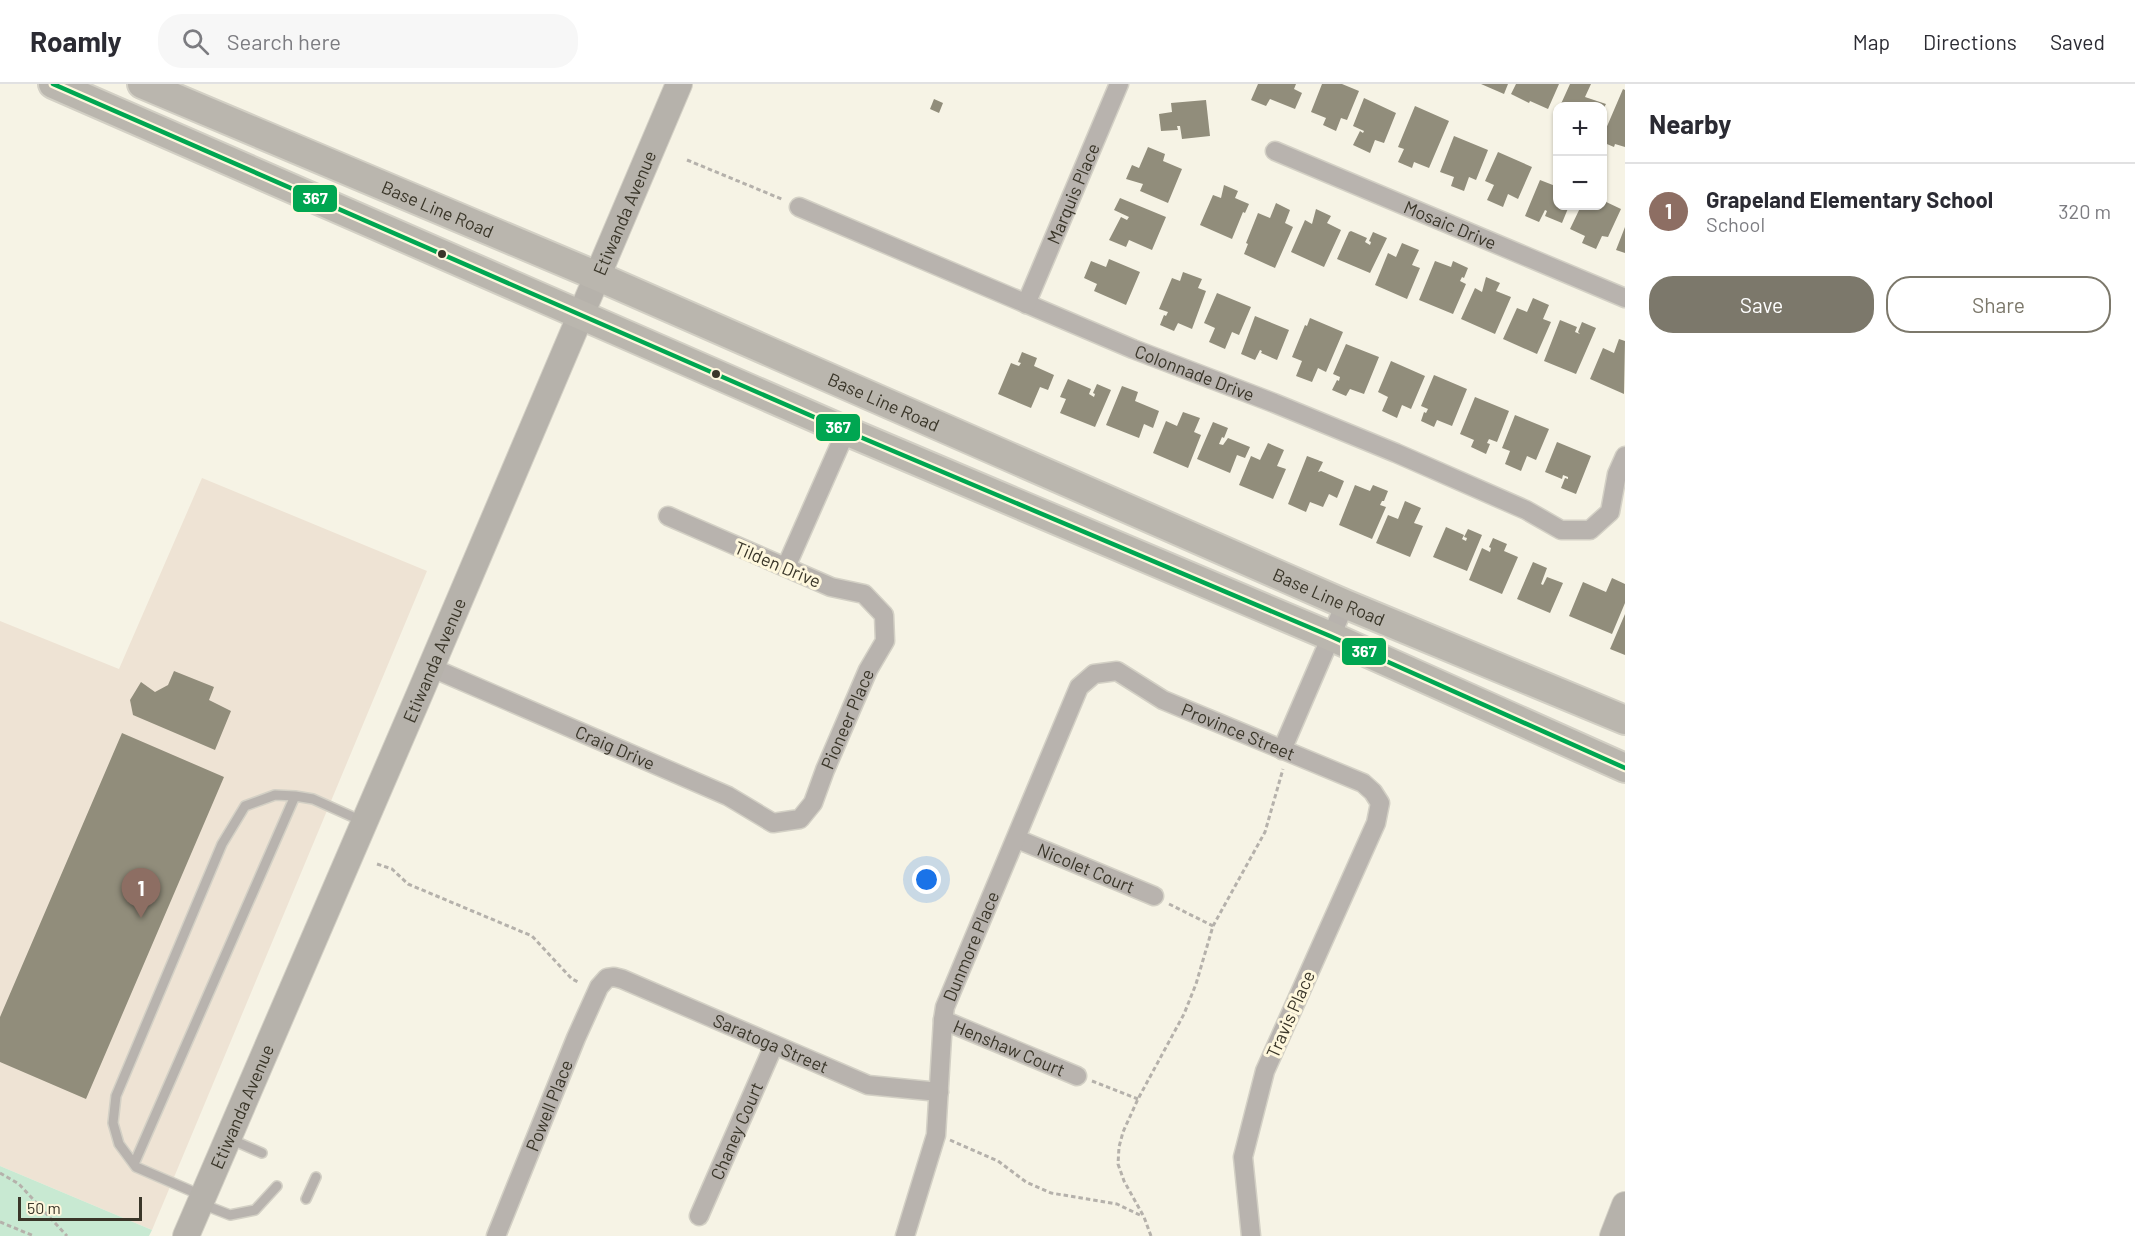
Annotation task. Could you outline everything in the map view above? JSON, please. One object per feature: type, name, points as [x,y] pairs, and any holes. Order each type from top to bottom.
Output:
[{"type":"main road","name":"Base Line Road","points":[[53,84],[846,431],[1330,636],[1625,768]]},
{"type":"main road","name":"Base Line Road","points":[[142,84],[597,276],[1345,604],[1625,720]]},
{"type":"street","name":"Etiwanda Avenue","points":[[186,1236],[679,84]]},
{"type":"street","name":"Marquis Place","points":[[1026,304],[1119,84]]},
{"type":"street","name":"Mosaic Drive","points":[[1275,150],[1625,298]]},
{"type":"street","name":"Colonnade Drive","points":[[799,207],[1133,349],[1396,453],[1526,510],[1561,530],[1590,530],[1610,512],[1617,474],[1625,456]]},
{"type":"street","points":[[786,567],[846,431]]},
{"type":"street","name":"Tilden Drive","points":[[668,516],[831,587],[864,594],[884,615]]},
{"type":"street","points":[[1283,759],[1330,636],[1345,604]]},
{"type":"street","name":"Pioneer Place","points":[[800,819],[813,803],[868,670],[885,641],[884,615]]},
{"type":"street","name":"Craig Drive","points":[[430,667],[728,796],[773,823],[800,819]]},
{"type":"street","name":"Province Street","points":[[1095,674],[1117,671],[1163,700],[1283,759],[1363,783],[1380,802]]},
{"type":"street","name":"Dunmore Place","points":[[905,1236],[936,1135],[945,1007],[1079,687],[1095,674]]},
{"type":"street","name":"Travis Place","points":[[1251,1236],[1243,1157],[1265,1071],[1376,823],[1380,802]]},
{"type":"street","name":"Nicolet Court","points":[[1017,838],[1154,896]]},
{"type":"street","name":"Saratoga Street","points":[[607,978],[622,979],[868,1085],[939,1092]]},
{"type":"street","name":"Powell Place","points":[[496,1236],[576,1038],[599,987],[607,978]]},
{"type":"street","name":"Henshaw Court","points":[[943,1020],[1077,1076]]},
{"type":"street","name":"Chaney Court","points":[[699,1216],[774,1046]]},
{"type":"street","points":[[1613,1236],[1625,1205]]},
{"type":"lane","points":[[277,1186],[255,1210],[230,1215],[136,1167],[119,1144],[113,1123],[116,1096],[222,844],[245,806],[275,795],[295,796],[313,799],[364,822]]},
{"type":"lane","points":[[134,1164],[295,796]]},
{"type":"lane","points":[[227,1138],[262,1153]]},
{"type":"lane","points":[[306,1198],[316,1177]]},
{"type":"path","points":[[687,160],[799,207]]},
{"type":"path","points":[[1151,1236],[1144,1216],[1118,1164],[1123,1132],[1138,1098],[1168,1047],[1184,1014],[1196,984],[1212,926],[1265,832],[1283,759]]},
{"type":"path","points":[[377,864],[392,869],[408,884],[532,936],[572,979],[578,982]]},
{"type":"path","points":[[1154,896],[1212,926]]},
{"type":"path","points":[[1077,1076],[1138,1098]]},
{"type":"path","points":[[936,1135],[998,1161],[1026,1182],[1051,1193],[1117,1204],[1144,1216]]},
{"type":"path","points":[[0,1173],[19,1184],[67,1236]]},
{"type":"path","points":[[0,1222],[34,1236]]},
{"type":"shaded area","points":[[202,478],[427,571],[152,1230],[0,1166],[0,621],[119,669]]},
{"type":"green space","points":[[0,1166],[152,1230],[149,1236],[0,1236]]},
{"type":"building","points":[[1258,84],[1296,84],[1294,89],[1302,93],[1295,109],[1270,99],[1266,106],[1251,100]]},
{"type":"building","points":[[1322,84],[1342,84],[1359,91],[1347,120],[1341,118],[1336,131],[1323,125],[1326,118],[1311,112]]},
{"type":"building","points":[[1481,84],[1508,84],[1504,94]]},
{"type":"building","points":[[1516,84],[1559,84],[1548,109],[1511,94]]},
{"type":"building","points":[[1570,84],[1591,84],[1585,97],[1600,102],[1562,102]]},
{"type":"building","points":[[1623,89],[1625,90],[1625,147],[1607,144],[1607,126]]},
{"type":"building","points":[[1364,98],[1396,113],[1384,143],[1375,140],[1370,153],[1353,145],[1360,131],[1363,133],[1364,131],[1353,126]]},
{"type":"building","points":[[934,99],[943,103],[939,113],[930,109]]},
{"type":"building","points":[[1206,100],[1210,136],[1182,139],[1180,126],[1177,126],[1178,130],[1161,131],[1159,114],[1172,112],[1171,103]]},
{"type":"building","points":[[1415,106],[1449,121],[1429,168],[1414,162],[1412,168],[1398,162],[1404,149],[1398,147]]},
{"type":"building","points":[[1454,136],[1488,150],[1476,180],[1469,177],[1464,191],[1451,186],[1454,177],[1440,172]]},
{"type":"building","points":[[1148,147],[1165,154],[1163,161],[1182,169],[1168,203],[1140,191],[1143,184],[1126,179],[1132,165],[1139,168]]},
{"type":"building","points":[[1498,152],[1532,167],[1518,199],[1508,194],[1503,207],[1487,200],[1494,185],[1485,181]]},
{"type":"building","points":[[1540,180],[1553,185],[1553,210],[1567,210],[1562,223],[1545,216],[1547,211],[1545,210],[1539,222],[1525,216]]},
{"type":"building","points":[[1224,185],[1238,191],[1235,198],[1249,204],[1245,213],[1243,212],[1232,239],[1200,225],[1213,195],[1221,198]]},
{"type":"building","points":[[1120,198],[1166,217],[1152,250],[1129,240],[1126,247],[1109,240],[1121,217],[1127,220],[1129,217],[1114,210]]},
{"type":"building","points":[[1607,202],[1621,209],[1608,237],[1602,236],[1596,249],[1582,243],[1585,236],[1570,229],[1579,210],[1607,210]]},
{"type":"building","points":[[1276,203],[1290,210],[1285,223],[1293,227],[1275,268],[1244,254],[1258,213],[1270,218]]},
{"type":"building","points":[[1316,209],[1331,216],[1327,223],[1341,230],[1324,267],[1291,252],[1305,220],[1312,224]]},
{"type":"building","points":[[1625,227],[1625,253],[1616,250]]},
{"type":"building","points":[[1351,231],[1367,238],[1365,242],[1370,245],[1369,241],[1373,232],[1387,238],[1370,273],[1337,259]]},
{"type":"building","points":[[1402,243],[1419,250],[1412,265],[1420,268],[1407,299],[1375,285],[1388,253],[1396,257]]},
{"type":"building","points":[[1109,259],[1140,272],[1126,305],[1094,291],[1097,284],[1084,278],[1091,261],[1106,267]]},
{"type":"building","points":[[1435,261],[1451,267],[1453,261],[1468,268],[1464,278],[1462,277],[1460,281],[1466,284],[1453,314],[1419,300]]},
{"type":"building","points":[[1183,272],[1202,279],[1198,288],[1206,291],[1192,329],[1178,323],[1174,331],[1160,325],[1164,315],[1166,316],[1168,312],[1159,309],[1172,278],[1180,281]]},
{"type":"building","points":[[1486,277],[1500,283],[1496,291],[1511,297],[1495,334],[1461,319],[1475,288],[1482,292]]},
{"type":"building","points":[[1217,293],[1251,307],[1239,335],[1232,332],[1225,349],[1209,342],[1215,328],[1204,323]]},
{"type":"building","points":[[1533,298],[1549,305],[1543,319],[1551,322],[1537,354],[1503,339],[1517,308],[1527,312]]},
{"type":"building","points":[[1255,316],[1289,330],[1277,360],[1261,353],[1260,350],[1255,360],[1241,354]]},
{"type":"building","points":[[1310,318],[1343,332],[1326,372],[1318,368],[1312,382],[1296,376],[1302,361],[1292,357]]},
{"type":"building","points":[[1560,320],[1577,327],[1575,332],[1580,334],[1578,332],[1582,322],[1596,328],[1576,374],[1544,361]]},
{"type":"building","points":[[1619,339],[1625,341],[1624,394],[1590,379],[1603,348],[1614,353]]},
{"type":"building","points":[[1346,344],[1379,357],[1364,394],[1350,389],[1346,396],[1332,390],[1337,380],[1339,381],[1340,377],[1333,374]]},
{"type":"building","points":[[1022,352],[1037,358],[1034,366],[1054,375],[1048,390],[1040,387],[1031,408],[998,394],[1011,363],[1019,366],[1021,363],[1018,362]]},
{"type":"building","points":[[1391,361],[1425,376],[1411,409],[1402,405],[1397,418],[1382,411],[1388,397],[1378,392]]},
{"type":"building","points":[[1434,375],[1467,389],[1452,426],[1437,420],[1434,427],[1421,421],[1424,412],[1426,413],[1428,409],[1421,406]]},
{"type":"building","points":[[1068,379],[1091,389],[1089,394],[1094,397],[1093,393],[1097,384],[1111,390],[1095,427],[1060,413],[1066,399],[1060,397]]},
{"type":"building","points":[[1122,386],[1138,392],[1135,401],[1159,411],[1153,428],[1144,424],[1139,438],[1106,425]]},
{"type":"building","points":[[1475,397],[1509,411],[1497,442],[1489,439],[1487,443],[1490,444],[1486,454],[1471,447],[1474,440],[1460,434]]},
{"type":"building","points":[[1183,412],[1200,418],[1194,432],[1201,435],[1188,468],[1153,453],[1166,421],[1177,426]]},
{"type":"building","points":[[1515,415],[1549,429],[1536,460],[1527,456],[1521,471],[1505,464],[1510,451],[1502,448]]},
{"type":"building","points":[[1213,422],[1228,428],[1219,444],[1223,445],[1228,438],[1250,447],[1245,458],[1237,455],[1230,473],[1197,459]]},
{"type":"building","points":[[1557,442],[1591,456],[1576,494],[1561,488],[1565,478],[1568,479],[1568,477],[1563,475],[1562,479],[1545,472]]},
{"type":"building","points":[[1268,443],[1284,450],[1277,466],[1286,469],[1273,499],[1239,485],[1251,456],[1260,460]]},
{"type":"building","points":[[1307,456],[1323,462],[1318,472],[1321,471],[1344,481],[1337,498],[1329,494],[1323,507],[1310,502],[1306,512],[1288,504]]},
{"type":"building","points":[[1355,485],[1370,491],[1373,485],[1388,491],[1380,505],[1386,507],[1372,539],[1339,525]]},
{"type":"building","points":[[1405,501],[1421,508],[1414,523],[1423,526],[1410,557],[1376,543],[1388,515],[1398,519]]},
{"type":"building","points":[[1446,527],[1464,535],[1462,539],[1466,541],[1467,538],[1464,537],[1468,529],[1482,535],[1467,571],[1433,557]]},
{"type":"building","points":[[1493,538],[1507,544],[1504,551],[1518,557],[1502,594],[1469,580],[1482,548],[1490,552],[1489,547]]},
{"type":"building","points":[[1533,562],[1547,568],[1541,584],[1543,585],[1547,577],[1563,583],[1550,613],[1517,599]]},
{"type":"building","points":[[1612,578],[1625,584],[1625,603],[1612,634],[1569,616],[1583,582],[1606,592]]},
{"type":"building","points":[[1625,614],[1625,655],[1610,649]]},
{"type":"building","points":[[174,671],[214,687],[209,700],[231,711],[215,750],[133,715],[130,700],[141,682],[155,692],[168,685]]},
{"type":"building","points":[[122,733],[224,777],[86,1099],[0,1062],[0,1017]]},
{"type":"transit line","name":"367","points":[[53,84],[846,431],[1330,636],[1625,768]]},
{"type":"place","name":"Grapeland Elementary School","points":[[141,918]]}]
